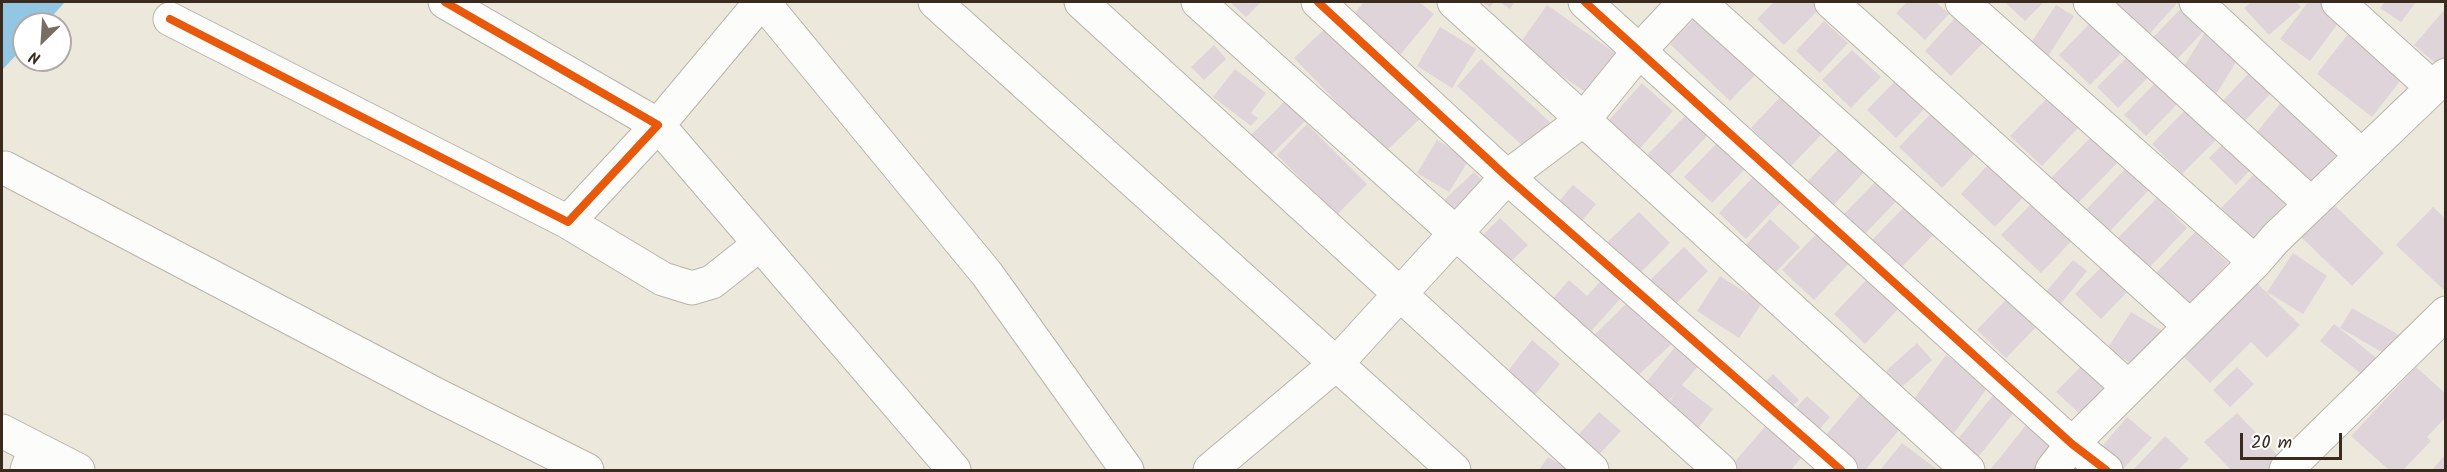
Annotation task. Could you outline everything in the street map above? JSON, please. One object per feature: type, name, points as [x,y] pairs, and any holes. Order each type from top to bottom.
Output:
[{"type":"street","points":[[445,2],[658,125],[954,471]]},
{"type":"street","points":[[568,222],[658,125],[762,2],[987,274],[1127,471]]},
{"type":"street","points":[[935,2],[1454,471]]},
{"type":"street","points":[[1082,2],[1592,471]]},
{"type":"street","points":[[1198,2],[1720,471]]},
{"type":"street","points":[[1318,2],[1507,177],[1841,471]]},
{"type":"street","points":[[1454,2],[1968,471]]},
{"type":"street","points":[[1586,2],[2072,444],[2106,471]]},
{"type":"street","points":[[1210,471],[1336,364],[1507,177],[1584,119],[1639,51],[1685,2]]},
{"type":"street","points":[[1699,2],[2128,387]]},
{"type":"street","points":[[1831,2],[2189,325]]},
{"type":"street","points":[[1962,2],[2255,262]]},
{"type":"street","points":[[2090,2],[2310,203]]},
{"type":"street","points":[[2196,2],[2361,155]]},
{"type":"street","points":[[2052,471],[2072,444],[2189,325],[2255,262],[2310,203],[2439,81],[2338,2]]},
{"type":"street","points":[[170,19],[568,222],[663,279],[692,288],[712,282],[760,244]]},
{"type":"street","points":[[5,168],[437,395],[587,471]]},
{"type":"street","points":[[2286,471],[2445,313]]},
{"type":"street","points":[[2,431],[31,459],[78,471]]},
{"type":"water","points":[[2,2],[65,2],[56,12],[12,12],[12,60],[2,70]]},
{"type":"building","points":[[1230,2],[1261,2],[1246,17]]},
{"type":"building","points":[[1364,2],[1419,2],[1434,14],[1400,55],[1352,16]]},
{"type":"building","points":[[1482,2],[1494,2],[1490,7]]},
{"type":"building","points":[[1500,2],[1515,2],[1510,9]]},
{"type":"building","points":[[1774,2],[1822,2],[1824,4],[1784,45],[1757,19]]},
{"type":"building","points":[[1907,2],[1936,2],[1949,14],[1925,40],[1896,13]]},
{"type":"building","points":[[2005,2],[2044,2],[2025,21]]},
{"type":"building","points":[[2110,2],[2178,2],[2143,41]]},
{"type":"building","points":[[2187,2],[2212,22],[2169,68],[2145,46]]},
{"type":"building","points":[[2251,2],[2296,2],[2301,7],[2269,35],[2244,8]]},
{"type":"building","points":[[2308,2],[2327,2],[2345,14],[2310,61],[2280,39]]},
{"type":"building","points":[[2385,2],[2416,2],[2401,22],[2380,8]]},
{"type":"building","points":[[1547,5],[1615,53],[1587,93],[1518,46]]},
{"type":"building","points":[[2056,5],[2074,16],[2045,61],[2027,49]]},
{"type":"building","points":[[2446,8],[2446,72],[2414,45]]},
{"type":"building","points":[[1698,15],[1758,72],[1730,101],[1670,44]]},
{"type":"building","points":[[1956,17],[1983,43],[1951,76],[1925,51]]},
{"type":"building","points":[[2096,17],[2127,47],[2090,85],[2059,55]]},
{"type":"building","points":[[1335,19],[1426,113],[1385,152],[1294,58]]},
{"type":"building","points":[[1824,21],[1848,43],[1820,73],[1796,51]]},
{"type":"building","points":[[2209,26],[2244,49],[2212,101],[2176,79]]},
{"type":"building","points":[[2354,26],[2392,55],[2383,67],[2401,80],[2372,117],[2317,74]]},
{"type":"building","points":[[1440,27],[1476,49],[1452,88],[1417,66]]},
{"type":"building","points":[[1214,45],[1226,59],[1204,80],[1191,67]]},
{"type":"building","points":[[1852,50],[1881,77],[1851,108],[1822,80]]},
{"type":"building","points":[[2131,53],[2152,73],[2118,108],[2097,87]]},
{"type":"building","points":[[1481,59],[1550,122],[1525,148],[1457,86]]},
{"type":"building","points":[[1235,69],[1266,93],[1251,113],[1258,118],[1251,126],[1213,97]]},
{"type":"building","points":[[2249,73],[2271,93],[2237,129],[2215,109]]},
{"type":"building","points":[[1901,75],[1930,103],[1896,138],[1867,110]]},
{"type":"building","points":[[2157,81],[2179,102],[2146,136],[2124,115]]},
{"type":"building","points":[[1642,83],[1673,111],[1636,153],[1604,126]]},
{"type":"building","points":[[1785,92],[1826,130],[1791,166],[1751,128]]},
{"type":"building","points":[[2287,95],[2346,143],[2310,187],[2248,143]]},
{"type":"building","points":[[2048,97],[2079,127],[2042,166],[2010,136]]},
{"type":"building","points":[[1285,101],[1305,121],[1262,164],[1242,144]]},
{"type":"building","points":[[2189,106],[2220,136],[2182,174],[2152,144]]},
{"type":"building","points":[[1937,107],[1980,148],[1942,188],[1899,147]]},
{"type":"building","points":[[1687,114],[1708,135],[1668,177],[1646,156]]},
{"type":"building","points":[[1307,124],[1367,184],[1337,215],[1277,155]]},
{"type":"building","points":[[2091,137],[2117,163],[2078,203],[2051,178]]},
{"type":"building","points":[[2229,138],[2256,164],[2236,185],[2209,158]]},
{"type":"building","points":[[1437,140],[1469,160],[1449,192],[1417,173]]},
{"type":"building","points":[[1718,142],[1746,168],[1712,203],[1684,177]]},
{"type":"building","points":[[1841,146],[1866,170],[1832,207],[1806,183]]},
{"type":"building","points":[[1996,156],[2031,189],[1995,227],[1961,194]]},
{"type":"building","points":[[2261,167],[2292,197],[2252,238],[2221,208]]},
{"type":"building","points":[[2126,168],[2149,190],[2109,232],[2086,210]]},
{"type":"building","points":[[1474,172],[1492,191],[1461,220],[1443,201]]},
{"type":"building","points":[[1756,174],[1783,200],[1746,239],[1719,213]]},
{"type":"building","points":[[1880,177],[1901,196],[1863,236],[1842,216]]},
{"type":"building","points":[[1573,185],[1596,204],[1574,231],[1550,212]]},
{"type":"building","points":[[2039,196],[2079,233],[2041,273],[2001,235]]},
{"type":"building","points":[[2157,198],[2187,228],[2147,270],[2116,240]]},
{"type":"building","points":[[1907,204],[1936,232],[1899,270],[1870,242]]},
{"type":"building","points":[[2333,204],[2384,253],[2352,286],[2301,237]]},
{"type":"building","points":[[2433,207],[2446,219],[2446,292],[2396,245]]},
{"type":"building","points":[[1639,212],[1670,243],[1635,278],[1603,246]]},
{"type":"building","points":[[1500,218],[1528,245],[1506,266],[1479,239]]},
{"type":"building","points":[[1770,219],[1800,247],[1776,272],[1746,245]]},
{"type":"building","points":[[1821,229],[1853,259],[1814,300],[1782,270]]},
{"type":"building","points":[[2195,232],[2228,263],[2188,305],[2155,274]]},
{"type":"building","points":[[1684,247],[1708,271],[1670,310],[1645,285]]},
{"type":"building","points":[[2293,253],[2327,276],[2303,314],[2267,292]]},
{"type":"building","points":[[2073,260],[2087,271],[2060,305],[2045,293]]},
{"type":"building","points":[[2108,260],[2134,285],[2101,319],[2075,294]]},
{"type":"building","points":[[1608,273],[1628,290],[1586,337],[1549,303],[1569,280],[1587,296]]},
{"type":"building","points":[[1871,275],[1902,305],[1865,344],[1834,314]]},
{"type":"building","points":[[1720,276],[1762,303],[1739,338],[1697,311]]},
{"type":"building","points":[[2256,282],[2300,325],[2267,358],[2251,342],[2210,383],[2182,355]]},
{"type":"building","points":[[2013,292],[2043,320],[2006,358],[1977,330]]},
{"type":"building","points":[[1629,301],[1679,337],[1631,382],[1590,339]]},
{"type":"building","points":[[2352,308],[2399,335],[2387,355],[2340,328]]},
{"type":"building","points":[[2131,312],[2162,331],[2139,368],[2107,349]]},
{"type":"building","points":[[2334,324],[2384,364],[2370,381],[2320,341]]},
{"type":"building","points":[[1685,335],[1708,354],[1682,385],[1713,409],[1694,434],[1663,409],[1678,390],[1661,409],[1639,391]]},
{"type":"building","points":[[1532,340],[1560,364],[1529,402],[1501,380]]},
{"type":"building","points":[[1917,343],[1932,360],[1902,387],[1886,371]]},
{"type":"building","points":[[1946,355],[1988,387],[1954,433],[1911,403]]},
{"type":"building","points":[[2086,361],[2110,384],[2081,415],[2056,392]]},
{"type":"building","points":[[2237,367],[2254,384],[2230,407],[2213,390]]},
{"type":"building","points":[[2416,367],[2446,394],[2446,417],[2427,437],[2431,441],[2403,470],[2389,470],[2351,436]]},
{"type":"building","points":[[1773,374],[1799,400],[1782,416],[1757,390]]},
{"type":"building","points":[[1864,390],[1904,424],[1865,470],[1850,470],[1819,443]]},
{"type":"building","points":[[1994,394],[2015,411],[1975,461],[1954,444]]},
{"type":"building","points":[[1807,396],[1830,417],[1811,439],[1787,418]]},
{"type":"building","points":[[1599,412],[1621,431],[1590,464],[1569,445]]},
{"type":"building","points":[[2237,413],[2280,458],[2266,470],[2231,470],[2204,442]]},
{"type":"building","points":[[1775,415],[1812,445],[1791,470],[1738,470],[1732,465]]},
{"type":"building","points":[[2127,417],[2152,438],[2122,470],[2099,450]]},
{"type":"building","points":[[2030,420],[2067,449],[2050,470],[1990,470]]},
{"type":"building","points":[[2165,436],[2189,459],[2178,470],[2133,470]]},
{"type":"building","points":[[1902,443],[1938,470],[1880,470]]},
{"type":"building","points":[[2444,456],[2446,470],[2432,470]]},
{"type":"building","points":[[1548,457],[1570,470],[1539,470]]},
{"type":"cycle path","points":[[170,19],[568,222],[658,125],[445,2]]},
{"type":"cycle path","points":[[1318,2],[1507,177],[1841,470]]},
{"type":"cycle path","points":[[1585,2],[2072,444],[2106,470]]}]
